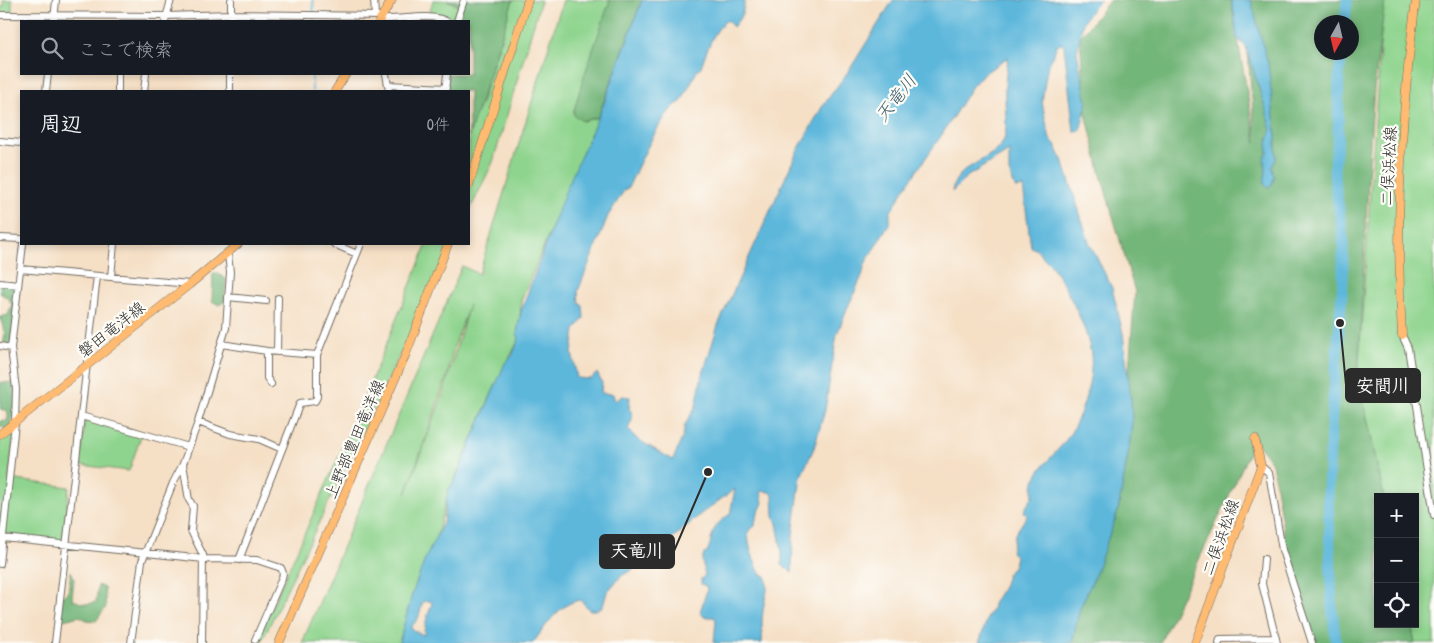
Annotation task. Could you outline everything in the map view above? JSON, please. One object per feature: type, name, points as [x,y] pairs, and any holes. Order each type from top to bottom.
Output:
[{"type":"main road","points":[[379,18],[392,0]]},
{"type":"main road","points":[[470,182],[528,0]]},
{"type":"main road","name":"二俣浜松線","points":[[1402,335],[1398,220],[1404,128],[1416,0]]},
{"type":"main road","points":[[336,90],[345,75]]},
{"type":"main road","name":"磐田竜洋線","points":[[2,430],[15,423],[237,245]]},
{"type":"main road","name":"上野部豊田竜洋線","points":[[279,643],[406,354],[448,245]]},
{"type":"main road","points":[[1255,440],[1261,466]]},
{"type":"main road","name":"二俣浜松線","points":[[1195,643],[1261,466]]},
{"type":"street","points":[[54,19],[56,0]]},
{"type":"street","points":[[166,19],[171,0]]},
{"type":"street","points":[[231,0],[231,18]]},
{"type":"street","points":[[374,0],[379,18]]},
{"type":"street","points":[[457,20],[464,0]]},
{"type":"street","points":[[0,15],[54,19],[405,19],[432,16],[443,20]]},
{"type":"street","points":[[46,90],[48,75]]},
{"type":"street","points":[[118,75],[118,90]]},
{"type":"street","points":[[144,90],[146,75]]},
{"type":"street","points":[[230,75],[230,90]]},
{"type":"street","points":[[386,75],[388,88],[445,90],[447,75]]},
{"type":"street","points":[[0,140],[20,143]]},
{"type":"street","points":[[0,238],[20,239]]},
{"type":"street","points":[[0,564],[15,423],[16,389],[11,348],[23,245]]},
{"type":"street","points":[[112,277],[114,245]]},
{"type":"street","points":[[336,245],[357,254]]},
{"type":"street","points":[[239,560],[300,403],[315,401],[318,396],[317,355],[361,245]]},
{"type":"street","points":[[131,643],[144,554],[173,483],[183,464],[198,422],[226,328],[230,272],[228,254]]},
{"type":"street","points":[[20,269],[190,284]]},
{"type":"street","points":[[56,643],[98,276]]},
{"type":"street","points":[[0,283],[18,285]]},
{"type":"street","points":[[228,297],[266,301]]},
{"type":"street","points":[[277,352],[278,298]]},
{"type":"street","points":[[1402,335],[1408,348],[1434,515]]},
{"type":"street","points":[[222,344],[267,351],[317,355]]},
{"type":"street","points":[[0,346],[11,348]]},
{"type":"street","points":[[267,351],[266,378],[271,384]]},
{"type":"street","points":[[81,416],[189,447]]},
{"type":"street","points":[[198,422],[230,434],[260,440],[282,449]]},
{"type":"street","points":[[183,464],[190,500],[193,506],[191,531],[203,554],[204,560],[202,643]]},
{"type":"street","points":[[1261,466],[1269,473],[1282,550],[1312,643]]},
{"type":"street","points":[[3,538],[204,560],[257,560],[267,562],[281,568],[283,573],[255,640]]},
{"type":"street","points":[[1219,643],[1220,639],[1276,641],[1262,584],[1264,559]]},
{"type":"green space","points":[[3,0],[12,0],[12,16],[0,15],[0,8],[4,6]]},
{"type":"green space","points":[[433,0],[448,1],[455,4],[461,10],[456,20],[439,20],[429,16]]},
{"type":"green space","points":[[447,0],[513,0],[470,133],[470,90],[445,90],[447,75],[470,75],[470,20],[457,20],[461,10],[457,4]]},
{"type":"green space","points":[[513,0],[541,0],[493,162],[470,210],[470,128],[481,103]]},
{"type":"green space","points":[[563,0],[611,0],[583,121],[598,117],[521,301],[519,339],[492,393],[447,496],[438,532],[401,643],[302,643],[462,266],[479,274]],"holes":[[[469,305],[443,394],[406,494],[447,376],[454,347]]]},
{"type":"green space","points":[[610,0],[642,0],[598,117],[582,121],[573,114]]},
{"type":"green space","points":[[1110,0],[1231,0],[1256,143],[1243,0],[1385,0],[1374,89],[1370,144],[1358,376],[1383,493],[1374,493],[1374,628],[1412,628],[1415,643],[1316,643],[1286,547],[1272,463],[1255,440],[1160,643],[1065,643],[1118,511],[1135,292],[1101,175],[1085,109],[1080,37]]},
{"type":"green space","points":[[1385,0],[1434,0],[1434,643],[1415,643],[1412,628],[1419,628],[1419,493],[1383,493],[1358,376],[1382,18]]},
{"type":"green space","points":[[427,245],[453,245],[261,643],[256,643],[361,406]]},
{"type":"green space","points":[[213,273],[226,279],[224,302],[219,305],[212,301]]},
{"type":"green space","points":[[0,283],[18,285],[10,348],[3,347],[5,334],[0,317],[8,315],[12,305],[8,298],[0,293]]},
{"type":"green space","points":[[0,381],[1,383],[13,382],[16,402],[11,426],[6,429],[0,426],[0,421],[8,420],[8,411],[0,409]]},
{"type":"green space","points":[[85,418],[142,433],[129,471],[80,465]]},
{"type":"green space","points":[[15,423],[9,479],[69,487],[63,544],[3,537],[0,559],[0,435]]},
{"type":"green space","points":[[71,571],[74,578],[72,599],[75,601],[87,604],[96,602],[98,585],[104,588],[106,607],[96,621],[87,620],[79,616],[64,620],[59,616],[61,597],[68,592]]},
{"type":"water","points":[[642,0],[744,0],[743,11],[738,21],[733,27],[727,20],[718,29],[701,67],[698,69],[681,102],[674,106],[659,126],[628,188],[625,189],[608,216],[578,291],[579,303],[583,306],[584,318],[575,330],[572,353],[577,378],[591,379],[597,373],[602,383],[601,393],[613,394],[615,401],[622,396],[630,397],[629,409],[632,412],[632,420],[628,429],[637,439],[673,460],[683,436],[685,425],[696,406],[701,380],[718,325],[797,152],[822,107],[850,69],[893,0],[1101,0],[1083,22],[1077,52],[1087,103],[1080,131],[1074,131],[1064,46],[1062,44],[1058,44],[1048,65],[1042,102],[1050,139],[1055,144],[1064,164],[1089,242],[1112,288],[1123,333],[1131,400],[1132,423],[1129,449],[1118,511],[1093,580],[1080,608],[1072,643],[979,643],[993,604],[1014,565],[1016,556],[1011,552],[1015,534],[1027,516],[1024,511],[1032,498],[1035,479],[1044,465],[1063,444],[1075,425],[1088,389],[1091,365],[1090,347],[1080,317],[1070,297],[1053,268],[1038,251],[1031,247],[1023,187],[1016,189],[1009,172],[1009,151],[968,176],[952,192],[954,183],[959,175],[991,154],[1003,142],[1006,131],[1005,84],[1008,57],[982,75],[972,86],[941,136],[905,188],[890,213],[890,222],[865,264],[862,276],[837,334],[825,410],[814,448],[801,476],[793,535],[792,572],[782,565],[782,552],[774,516],[773,495],[770,492],[761,491],[763,503],[756,518],[755,526],[748,531],[749,543],[754,558],[760,574],[766,576],[767,582],[762,615],[762,643],[714,643],[716,620],[714,617],[704,617],[700,612],[707,590],[706,586],[701,584],[701,579],[705,575],[702,561],[704,554],[707,553],[716,527],[730,514],[735,489],[702,513],[641,565],[621,576],[607,592],[603,606],[596,610],[589,610],[581,600],[566,605],[554,616],[533,643],[399,643],[412,594],[426,557],[443,523],[448,490],[455,480],[505,363],[512,356],[519,339],[517,333],[521,311],[565,192],[604,103]],"holes":[[[430,601],[432,603],[424,635],[414,631],[411,627],[418,619],[423,602]]]},
{"type":"water","points":[[1231,0],[1251,0],[1268,64],[1276,134],[1276,159],[1272,167],[1274,177],[1272,185],[1268,188],[1264,184],[1266,169],[1264,158],[1268,153],[1267,143],[1271,131],[1246,47],[1237,38]]},
{"type":"waterway","points":[[313,0],[314,20]]},
{"type":"waterway","points":[[1346,15],[1347,0]]},
{"type":"waterway","points":[[1336,643],[1332,608],[1328,491],[1331,426],[1343,280],[1343,237],[1334,167],[1338,138],[1341,60]]},
{"type":"waterway","points":[[312,75],[312,90]]},
{"type":"place","name":"安間川","points":[[1340,323]]},
{"type":"place","name":"天竜川","points":[[708,472]]}]
